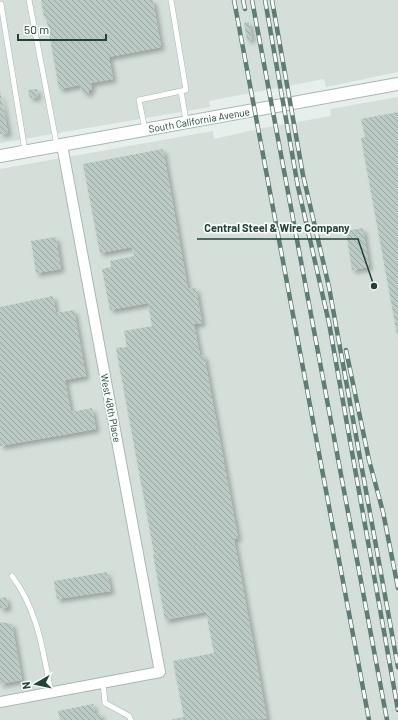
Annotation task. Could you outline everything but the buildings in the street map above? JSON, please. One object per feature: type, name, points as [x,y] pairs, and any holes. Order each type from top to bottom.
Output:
[{"type":"street","name":"South California Avenue","points":[[0,156],[398,84]]},
{"type":"street","name":"West 48th Place","points":[[59,145],[160,672],[103,682]]},
{"type":"street","points":[[0,702],[103,682]]},
{"type":"lane","points":[[30,0],[59,145]]},
{"type":"lane","points":[[145,130],[139,100],[186,90],[171,0]]},
{"type":"lane","points":[[2,4],[25,151]]},
{"type":"lane","points":[[181,91],[186,122]]},
{"type":"lane","points":[[12,576],[22,589],[35,619],[51,692]]},
{"type":"lane","points":[[103,682],[105,703],[129,716],[131,720]]},
{"type":"shaded area","points":[[0,0],[398,0],[398,72],[326,87],[324,79],[209,101],[210,107],[0,143]]},
{"type":"shaded area","points":[[398,97],[398,720],[0,720],[0,169],[213,131],[214,139],[258,129],[331,116],[330,109]]},
{"type":"railway","points":[[234,0],[369,720]]},
{"type":"railway","points":[[243,0],[245,9]]},
{"type":"railway","points":[[252,0],[387,720]]},
{"type":"railway","points":[[265,0],[298,187],[329,323],[398,710]]},
{"type":"railway","points":[[272,0],[303,175],[329,287],[398,667]]},
{"type":"railway","points":[[346,350],[369,460],[383,512],[398,588]]},
{"type":"place","name":"Central Steel & Wire Company","points":[[374,286]]}]
